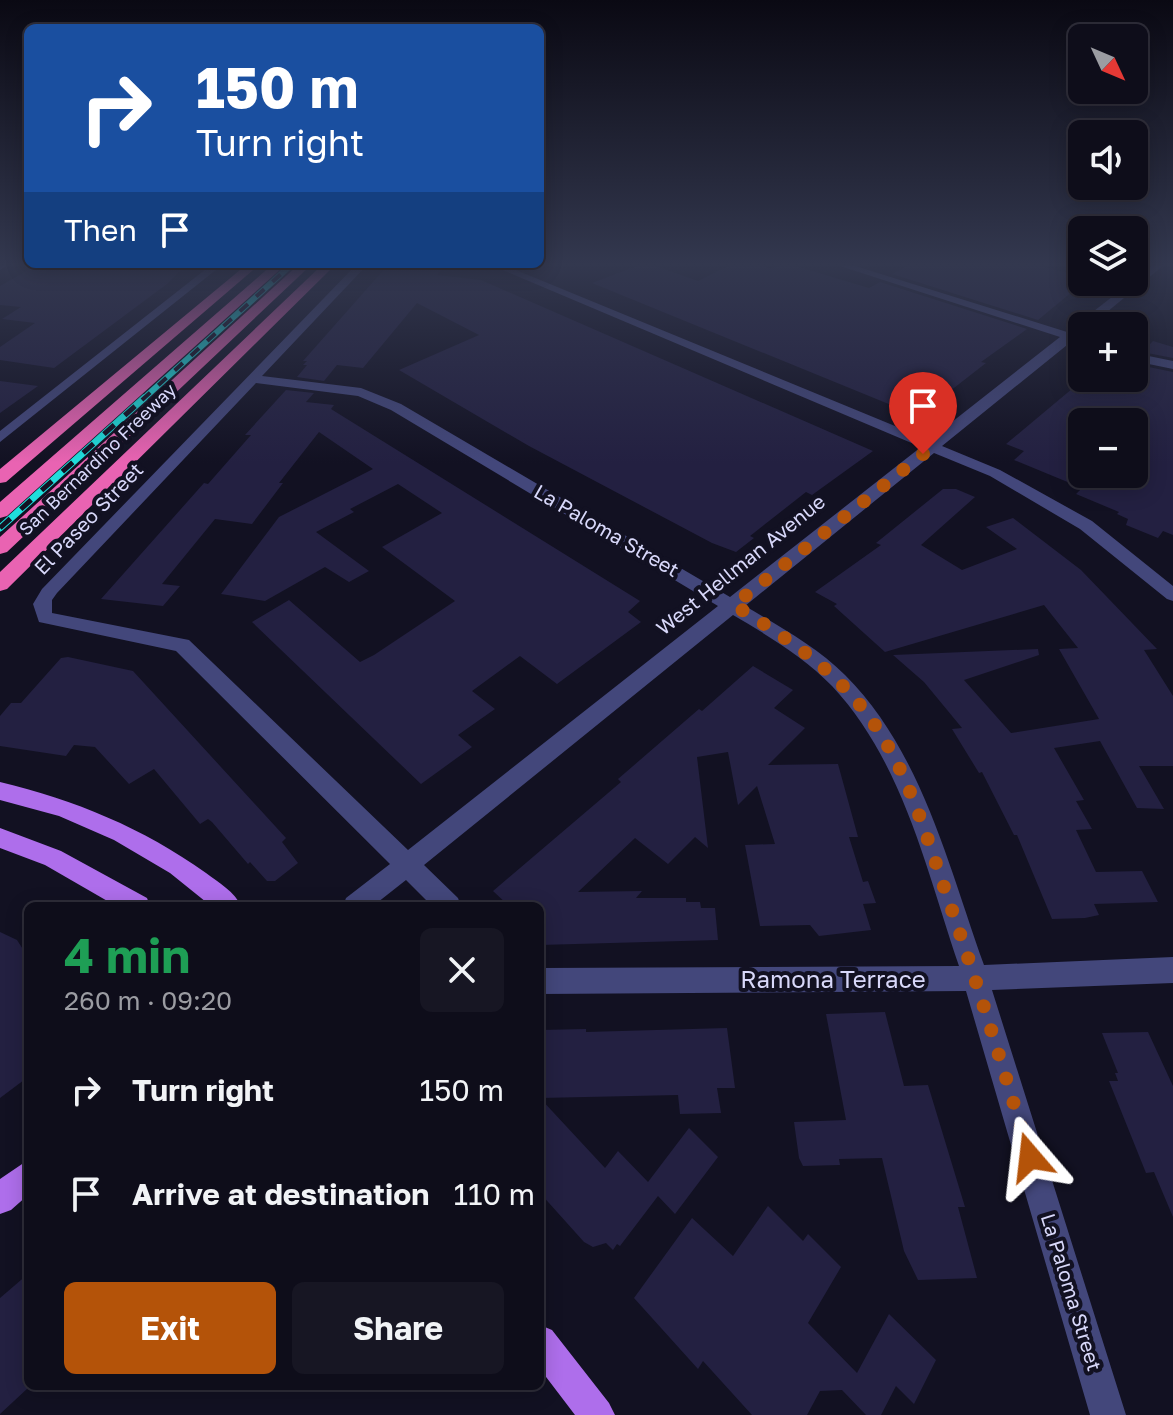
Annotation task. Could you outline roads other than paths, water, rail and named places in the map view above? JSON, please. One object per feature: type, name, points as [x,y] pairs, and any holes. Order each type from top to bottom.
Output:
[{"type":"highway","points":[[0,478],[174,331]]},
{"type":"highway","points":[[0,512],[204,331]]},
{"type":"highway","points":[[0,548],[234,331]]},
{"type":"highway","name":"San Bernardino Freeway","points":[[7,577],[261,331]]},
{"type":"highway","points":[[0,461],[40,443]]},
{"type":"highway","points":[[7,577],[51,500]]},
{"type":"main road","points":[[0,791],[70,810],[122,833],[176,863],[224,902]]},
{"type":"main road","points":[[0,838],[53,858],[131,902]]},
{"type":"main road","points":[[0,1199],[24,1178]]},
{"type":"main road","points":[[544,1347],[597,1415]]},
{"type":"street","points":[[0,438],[134,331]]},
{"type":"street","name":"El Paseo Street","points":[[298,331],[42,599],[41,609],[45,618],[182,645],[408,864]]},
{"type":"street","points":[[656,331],[995,473],[1086,525],[1173,595]]},
{"type":"street","name":"West Hellman Avenue","points":[[360,902],[933,445],[1068,343]]},
{"type":"street","points":[[1148,360],[1173,365]]},
{"type":"street","name":"La Paloma Street","points":[[252,379],[361,392],[377,397],[734,605],[820,663],[856,700],[889,746],[915,804],[975,976],[1108,1415]]},
{"type":"street","points":[[0,431],[22,421]]},
{"type":"street","points":[[408,864],[445,902]]},
{"type":"street","name":"Ramona Terrace","points":[[544,981],[748,978],[919,980],[1173,970]]},
{"type":"railway","points":[[142,400],[218,331]]},
{"type":"railway","points":[[0,528],[144,398]]}]
